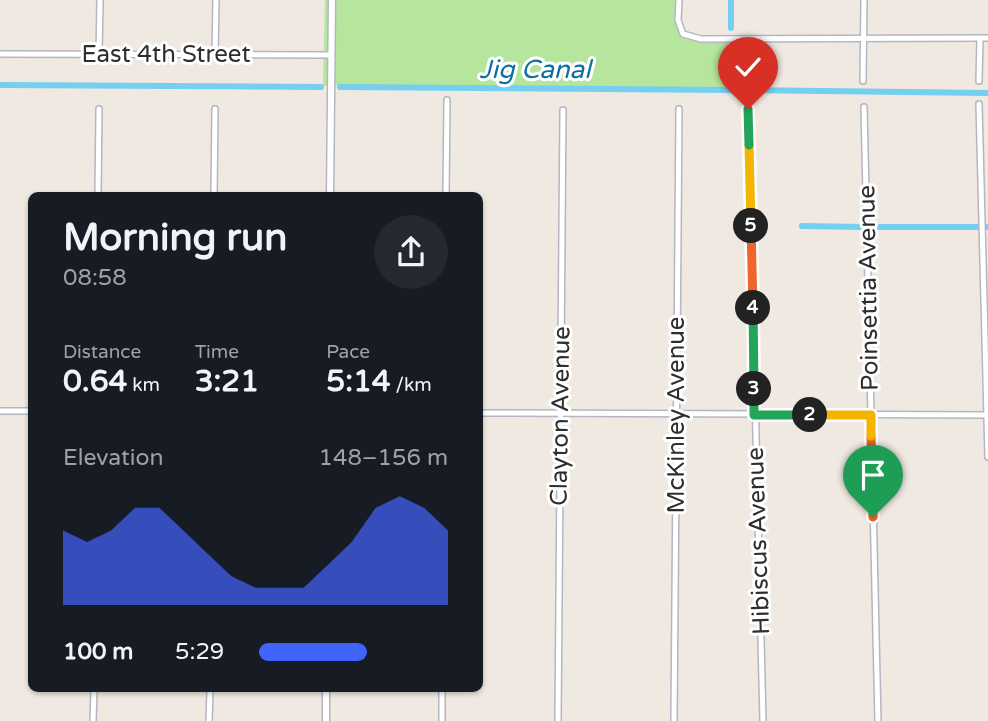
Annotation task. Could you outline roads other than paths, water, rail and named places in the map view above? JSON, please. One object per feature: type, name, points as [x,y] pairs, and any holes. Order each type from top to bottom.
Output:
[{"type":"street","points":[[99,54],[100,0]]},
{"type":"street","points":[[215,54],[216,0]]},
{"type":"street","points":[[330,192],[332,0]]},
{"type":"street","points":[[678,0],[678,20],[683,34],[701,39],[988,38]]},
{"type":"street","points":[[863,81],[864,0]]},
{"type":"street","points":[[979,81],[980,38]]},
{"type":"street","name":"East 4th Street","points":[[0,54],[331,55]]},
{"type":"street","points":[[446,192],[447,100]]},
{"type":"street","points":[[979,104],[988,457]]},
{"type":"street","name":"Poinsettia Avenue","points":[[864,107],[878,721]]},
{"type":"street","points":[[98,192],[99,109]]},
{"type":"street","points":[[214,192],[215,109]]},
{"type":"street","name":"McKinley Avenue","points":[[674,721],[679,109]]},
{"type":"street","name":"Hibiscus Avenue","points":[[748,109],[763,721]]},
{"type":"street","name":"Clayton Avenue","points":[[558,721],[563,110]]},
{"type":"street","points":[[0,411],[28,411]]},
{"type":"street","points":[[483,414],[988,415]]},
{"type":"street","points":[[93,721],[94,692]]},
{"type":"street","points":[[209,721],[210,692]]},
{"type":"street","points":[[326,692],[326,721]]},
{"type":"street","points":[[442,692],[442,721]]},
{"type":"waterway","name":"Jig Canal","points":[[731,0],[731,28]]},
{"type":"waterway","name":"Jig Canal","points":[[340,87],[730,90],[731,52]]},
{"type":"waterway","name":"Jig Canal","points":[[0,85],[321,87]]},
{"type":"waterway","name":"Jig Canal","points":[[730,90],[988,93]]},
{"type":"waterway","points":[[802,226],[862,227]]},
{"type":"waterway","points":[[871,227],[978,227]]}]
